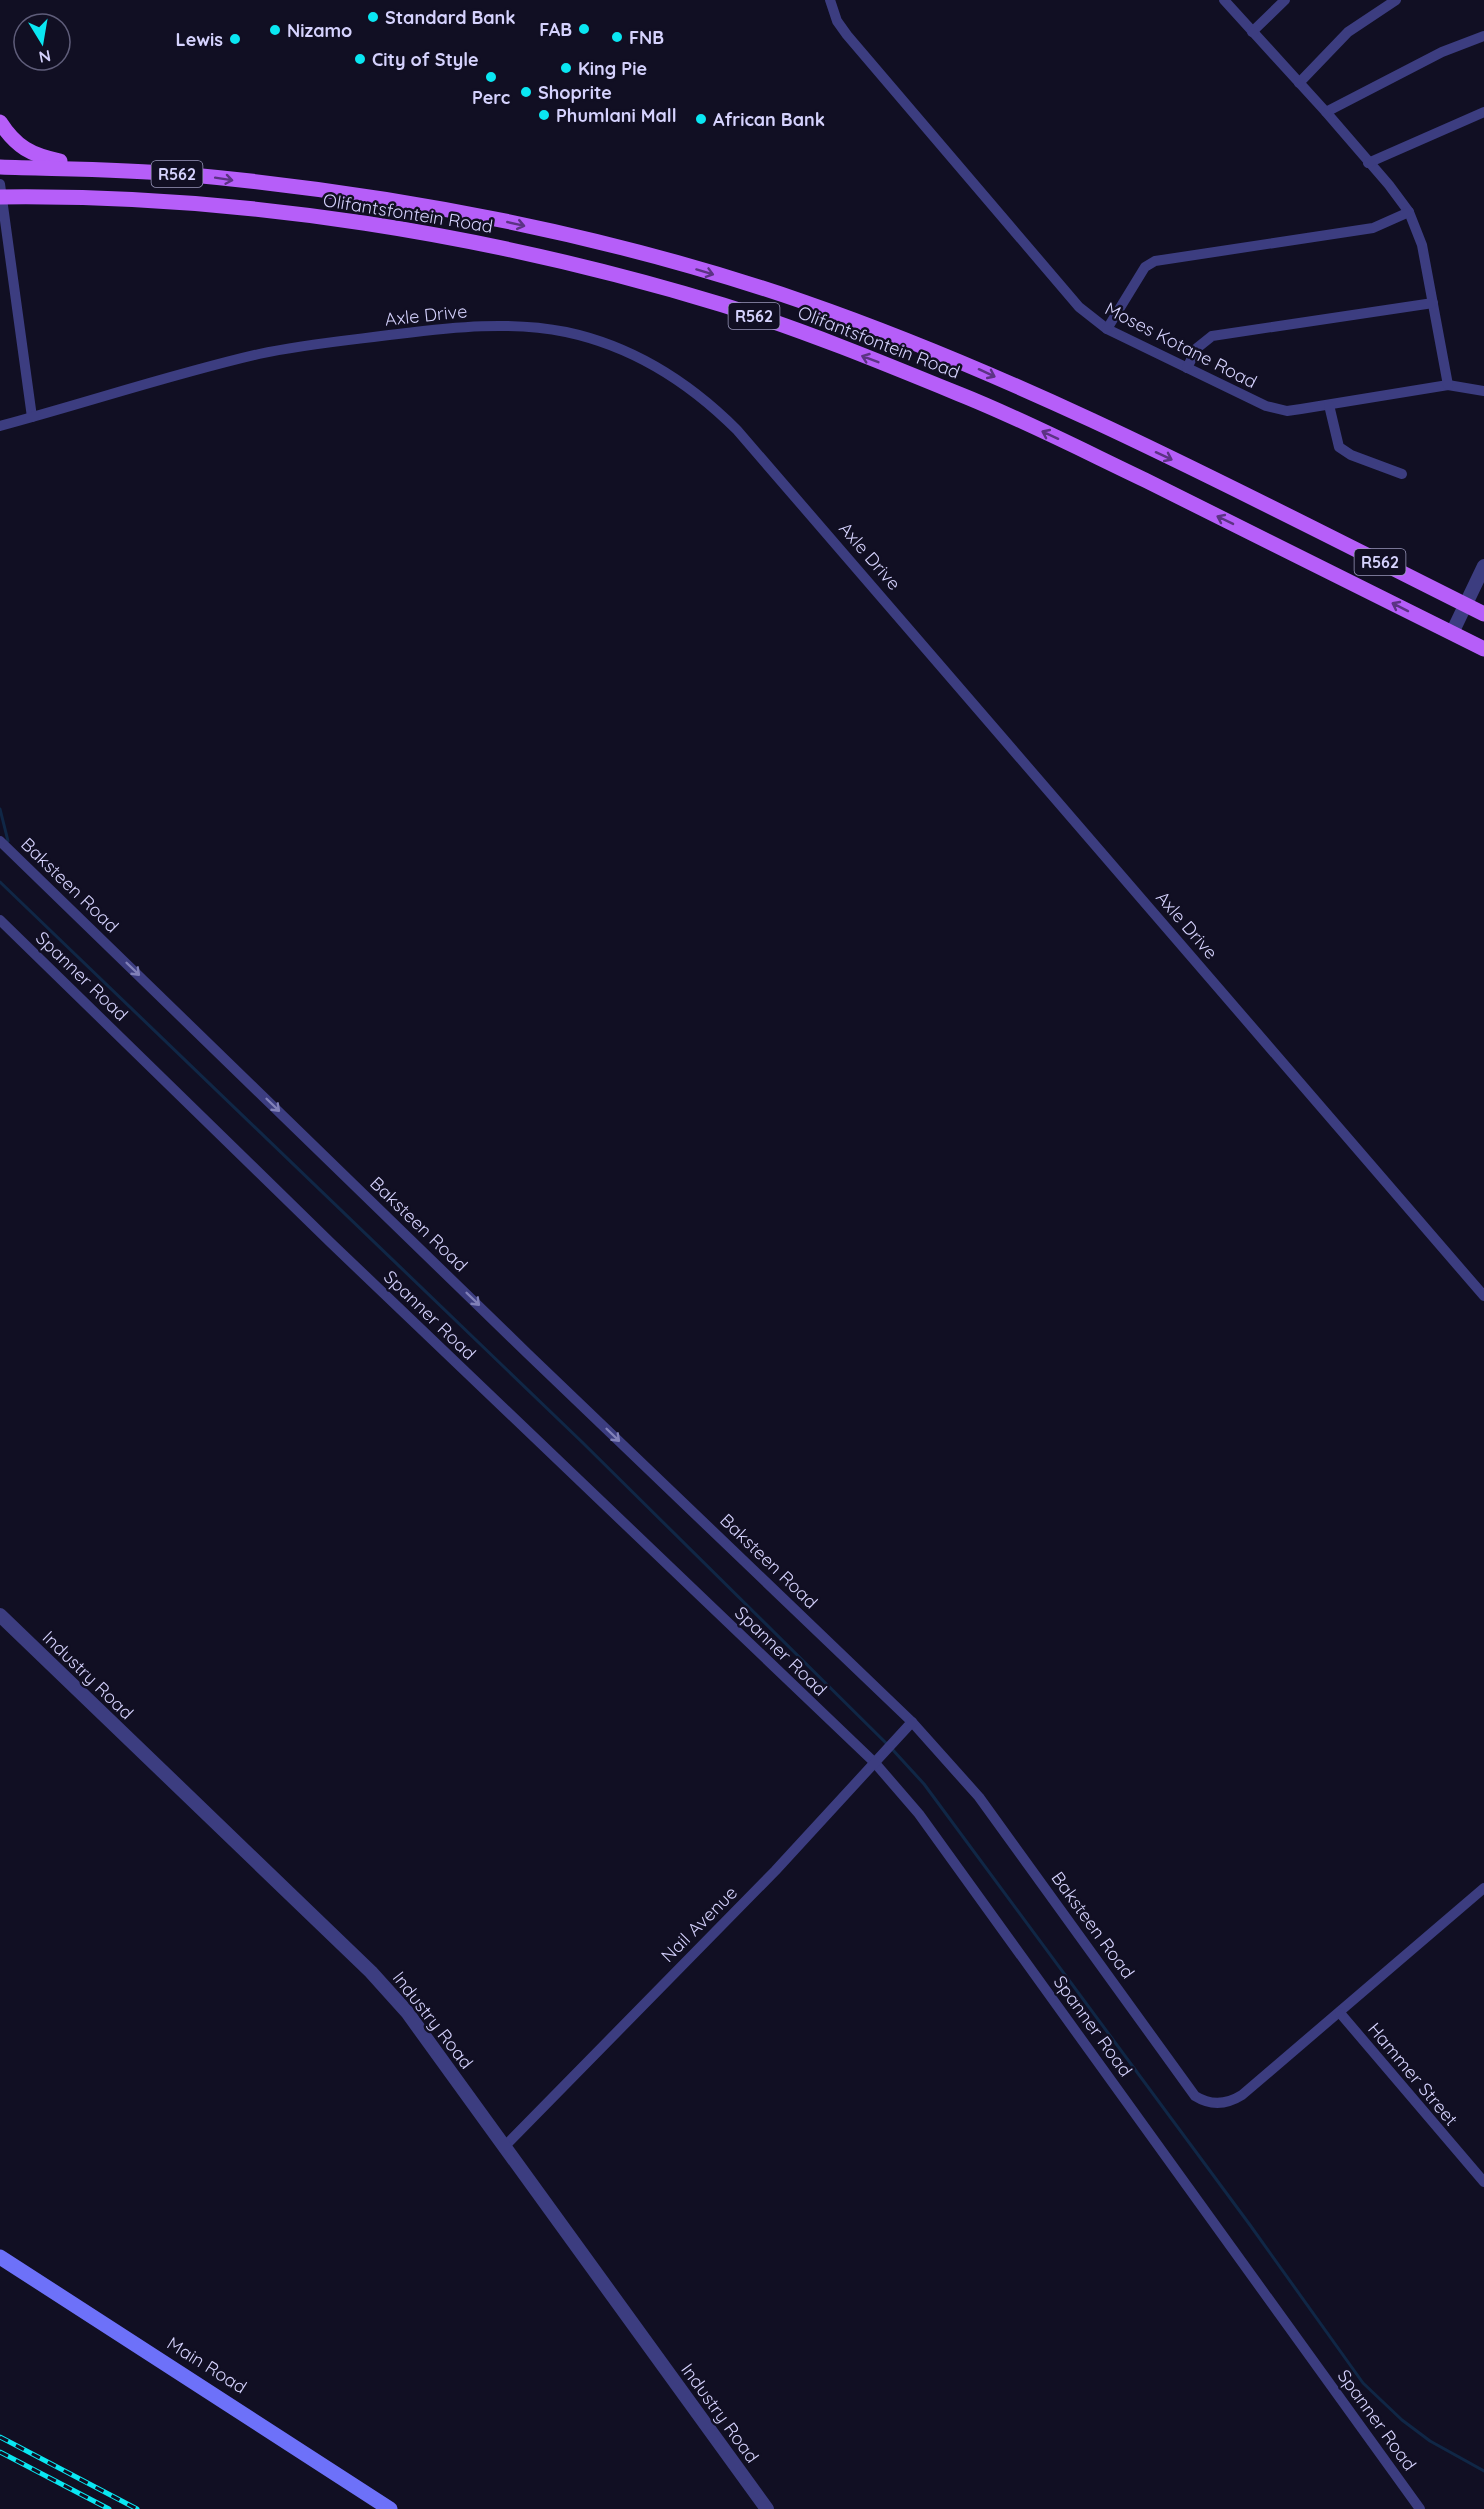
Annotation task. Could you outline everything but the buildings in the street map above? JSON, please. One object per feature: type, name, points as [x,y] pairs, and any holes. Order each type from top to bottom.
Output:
[{"type":"main road","points":[[0,122],[16,144],[35,156],[103,169]]},
{"type":"main road","name":"Olifantsfontein Road","points":[[0,167],[103,169],[212,177],[418,205],[608,246],[791,298],[978,369],[1296,519],[1484,614]]},
{"type":"main road","name":"Olifantsfontein Road","points":[[1,192],[141,200],[251,210],[411,231],[572,264],[726,306],[808,334],[963,395],[1211,513],[1484,649]]},
{"type":"main road","name":"Main Road","points":[[0,2257],[390,2509]]},
{"type":"street","name":"Moses Kotane Road","points":[[830,0],[837,21],[847,35],[1079,308],[1107,329],[1266,406],[1287,411],[1448,385],[1484,391]]},
{"type":"street","points":[[1224,0],[1326,112],[1409,212],[1422,245],[1448,385]]},
{"type":"street","points":[[1252,32],[1285,0]]},
{"type":"street","points":[[1299,83],[1348,32],[1396,0]]},
{"type":"street","points":[[1326,112],[1442,51],[1484,36]]},
{"type":"street","points":[[1368,163],[1484,112]]},
{"type":"street","points":[[1,192],[32,417]]},
{"type":"street","points":[[1107,329],[1145,267],[1155,261],[1373,228],[1409,212]]},
{"type":"street","points":[[1187,368],[1197,348],[1212,336],[1433,303]]},
{"type":"street","name":"Axle Drive","points":[[0,426],[259,354],[304,345],[483,325],[536,327],[567,332],[624,351],[654,365],[692,390],[737,430],[1484,1296]]},
{"type":"street","points":[[1329,405],[1339,447],[1352,455],[1402,474]]},
{"type":"street","points":[[1452,633],[1464,604],[1484,567]]},
{"type":"street","name":"Baksteen Road","points":[[0,841],[528,1354],[912,1722],[979,1797],[1195,2096],[1214,2104],[1234,2100],[1340,2013],[1484,1888]]},
{"type":"street","name":"Spanner Road","points":[[0,920],[398,1307],[875,1763],[920,1814],[1420,2509]]},
{"type":"street","name":"Industry Road","points":[[0,1615],[371,1972],[419,2028],[767,2509]]},
{"type":"street","name":"Nail Avenue","points":[[505,2146],[775,1871],[912,1722]]},
{"type":"street","name":"Hammer Street","points":[[1340,2013],[1484,2182]]},
{"type":"waterway","points":[[0,809],[8,841]]},
{"type":"waterway","points":[[0,882],[582,1442],[887,1744]]},
{"type":"waterway","points":[[892,1749],[924,1784],[1250,2225],[1363,2383],[1402,2420],[1430,2441],[1484,2471]]},
{"type":"railway","points":[[0,2437],[137,2509]]},
{"type":"railway","points":[[0,2452],[109,2509]]},
{"type":"place","name":"Standard Bank","points":[[373,17]]},
{"type":"place","name":"FAB","points":[[584,29]]},
{"type":"place","name":"Nizamo","points":[[275,30]]},
{"type":"place","name":"FNB","points":[[617,37]]},
{"type":"place","name":"Lewis","points":[[235,39]]},
{"type":"place","name":"City of Style","points":[[360,59]]},
{"type":"place","name":"King Pie","points":[[566,68]]},
{"type":"place","name":"Perc","points":[[491,77]]},
{"type":"place","name":"Shoprite","points":[[526,92]]},
{"type":"place","name":"Phumlani Mall","points":[[544,115]]},
{"type":"place","name":"African Bank","points":[[701,119]]}]
